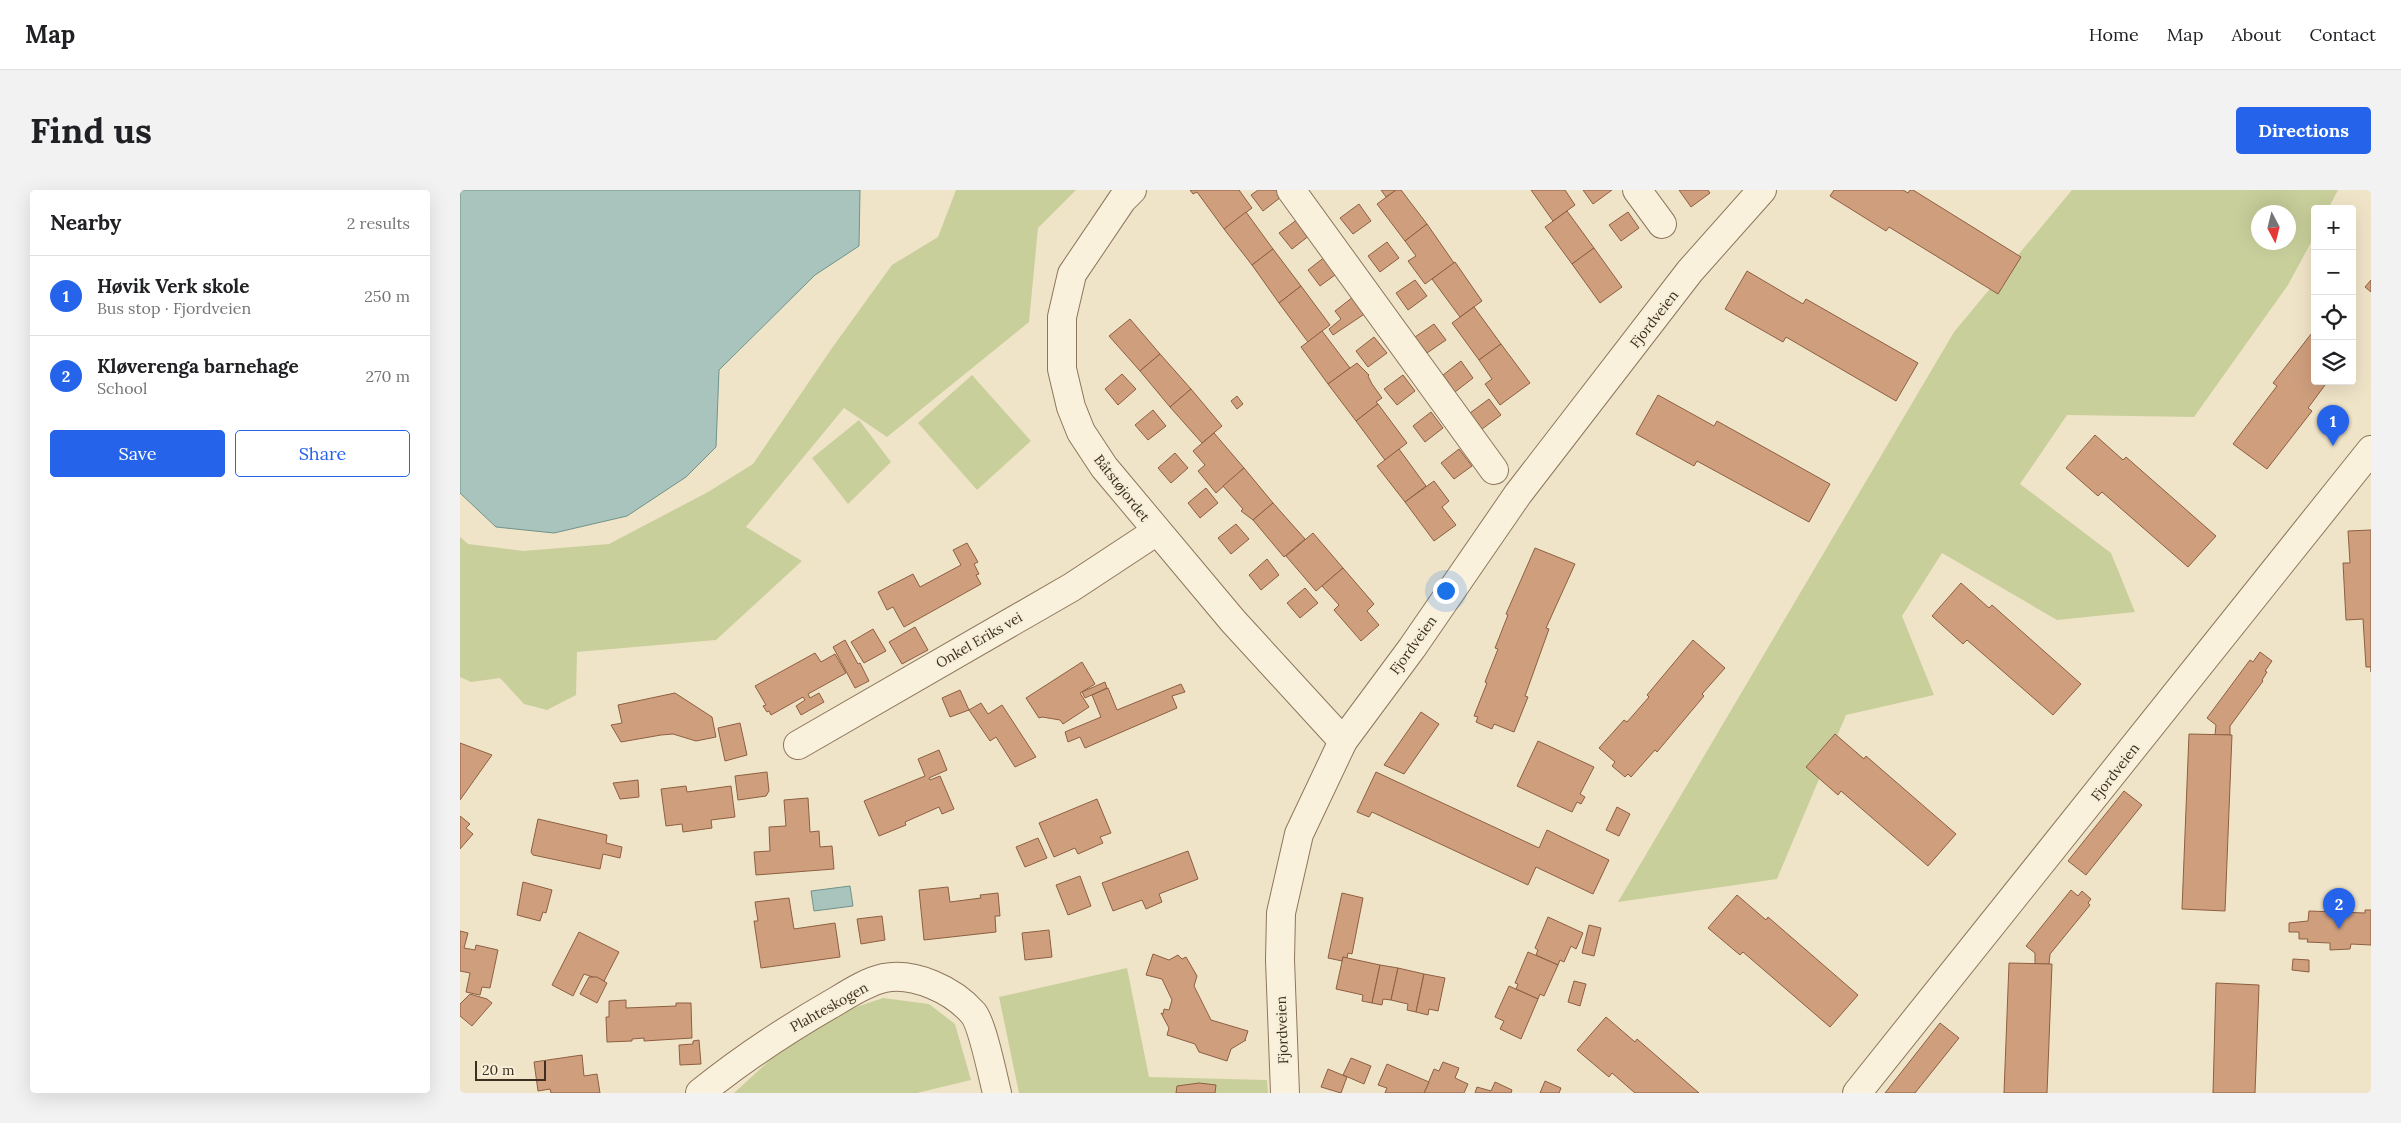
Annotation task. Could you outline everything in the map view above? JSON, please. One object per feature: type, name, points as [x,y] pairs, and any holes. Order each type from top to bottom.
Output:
[{"type":"street","name":"Båtstøjordet","points":[[1132,190],[1122,200],[1072,274],[1062,317],[1062,369],[1070,407],[1081,432],[1104,467],[1233,622],[1343,741]]},
{"type":"street","points":[[1291,190],[1494,470]]},
{"type":"street","points":[[1637,190],[1662,224]]},
{"type":"street","name":"Fjordveien","points":[[1285,1093],[1280,960],[1281,913],[1299,834],[1343,741],[1412,648],[1518,494],[1690,271],[1762,190]]},
{"type":"street","name":"Fjordveien","points":[[1857,1093],[2371,450]]},
{"type":"street","name":"Onkel Eriks vei","points":[[798,745],[1072,587],[1157,531]]},
{"type":"street","name":"Plahteskogen","points":[[700,1093],[730,1069],[793,1026],[856,990],[884,978],[917,979],[951,995],[974,1014],[997,1093]]},
{"type":"green space","points":[[956,190],[1076,190],[1038,228],[1029,322],[887,437],[844,408],[746,527],[802,561],[716,640],[577,652],[576,695],[547,710],[524,704],[500,678],[471,682],[460,677],[460,537],[468,544],[523,551],[609,544],[708,492],[753,464],[832,348],[892,265],[938,237]]},
{"type":"green space","points":[[2072,190],[2338,190],[2330,205],[2311,205],[2311,242],[2288,285],[2194,417],[2067,415],[2020,484],[2111,553],[2135,612],[2057,620],[1942,553],[1902,616],[1934,695],[1846,715],[1777,879],[1618,902],[1954,332]]},
{"type":"green space","points":[[972,375],[1031,441],[977,490],[918,423]]},
{"type":"green space","points":[[859,420],[891,462],[848,504],[812,458]]},
{"type":"green space","points":[[1127,968],[1149,1077],[1267,1080],[1268,1093],[1019,1093],[999,997]]},
{"type":"green space","points":[[883,998],[929,1004],[955,1024],[971,1080],[917,1093],[734,1093],[784,1047],[841,1012]]},
{"type":"water","points":[[460,190],[860,190],[859,246],[815,275],[719,370],[716,447],[686,477],[627,516],[554,533],[496,527],[460,493]]},
{"type":"water","points":[[850,886],[853,906],[814,911],[811,891]]},
{"type":"building","points":[[1190,190],[1239,190],[1252,208],[1224,229],[1197,192],[1193,194]]},
{"type":"building","points":[[1258,190],[1276,190],[1281,197],[1263,211],[1251,195]]},
{"type":"building","points":[[1381,190],[1396,190],[1386,197]]},
{"type":"building","points":[[1396,190],[1401,190],[1427,224],[1405,241],[1377,204]]},
{"type":"building","points":[[1531,190],[1565,190],[1575,205],[1553,221]]},
{"type":"building","points":[[1583,190],[1612,190],[1593,204]]},
{"type":"building","points":[[1679,190],[1708,190],[1710,193],[1691,207]]},
{"type":"building","points":[[1834,190],[1903,190],[1908,193],[1910,190],[1913,190],[2021,257],[1998,294],[1889,227],[1886,231],[1830,196]]},
{"type":"building","points":[[1359,204],[1371,221],[1353,234],[1340,218]]},
{"type":"building","points":[[1567,211],[1594,248],[1572,264],[1545,227]]},
{"type":"building","points":[[1246,212],[1273,249],[1252,265],[1224,229]]},
{"type":"building","points":[[1628,212],[1639,228],[1621,241],[1609,225]]},
{"type":"building","points":[[1298,219],[1310,235],[1292,249],[1279,233]]},
{"type":"building","points":[[1427,224],[1454,263],[1425,284],[1408,261],[1416,256],[1405,241]]},
{"type":"building","points":[[1387,242],[1399,258],[1380,272],[1368,256]]},
{"type":"building","points":[[1594,248],[1622,287],[1600,303],[1572,264]]},
{"type":"building","points":[[1273,249],[1301,286],[1279,303],[1252,265]]},
{"type":"building","points":[[1326,256],[1339,272],[1320,286],[1308,270]]},
{"type":"building","points":[[1455,262],[1482,301],[1460,317],[1432,279]]},
{"type":"building","points":[[1747,271],[1803,304],[1806,299],[1918,363],[1896,401],[1786,337],[1783,342],[1725,309]]},
{"type":"building","points":[[1415,280],[1427,296],[1408,310],[1396,293]]},
{"type":"building","points":[[2371,280],[2371,292],[2365,287]]},
{"type":"building","points":[[1301,286],[1330,325],[1308,342],[1279,303]]},
{"type":"building","points":[[1353,297],[1366,313],[1333,335],[1329,329],[1341,319],[1335,311]]},
{"type":"building","points":[[1474,307],[1501,344],[1479,360],[1452,323]]},
{"type":"building","points":[[1130,319],[1160,354],[1140,371],[1109,336]]},
{"type":"building","points":[[1434,324],[1446,340],[1427,353],[1415,337]]},
{"type":"building","points":[[1322,331],[1350,368],[1328,384],[1301,347]]},
{"type":"building","points":[[2311,334],[2311,385],[2325,385],[2308,408],[2312,411],[2267,469],[2233,444],[2277,386],[2273,383]]},
{"type":"building","points":[[1374,337],[1387,353],[1368,367],[1356,351]]},
{"type":"building","points":[[1501,344],[1530,383],[1500,405],[1485,384],[1492,379],[1479,360]]},
{"type":"building","points":[[1160,354],[1191,389],[1170,407],[1140,371]]},
{"type":"building","points":[[1461,361],[1473,378],[1455,392],[1443,375]]},
{"type":"building","points":[[1357,363],[1369,375],[1372,384],[1382,398],[1376,402],[1378,404],[1356,421],[1328,384]]},
{"type":"building","points":[[1122,374],[1136,389],[1118,405],[1105,389]]},
{"type":"building","points":[[1403,375],[1415,391],[1397,405],[1384,389]]},
{"type":"building","points":[[1191,389],[1222,426],[1202,443],[1170,407]]},
{"type":"building","points":[[1658,395],[1714,426],[1717,421],[1830,484],[1809,522],[1697,461],[1694,466],[1636,434]]},
{"type":"building","points":[[1237,396],[1243,404],[1237,409],[1231,401]]},
{"type":"building","points":[[1489,399],[1501,415],[1482,429],[1470,413]]},
{"type":"building","points":[[1378,404],[1407,443],[1385,460],[1356,421]]},
{"type":"building","points":[[1153,410],[1166,426],[1148,440],[1135,425]]},
{"type":"building","points":[[1431,412],[1443,428],[1425,442],[1413,426]]},
{"type":"building","points":[[1214,433],[1244,468],[1216,493],[1198,471],[1205,465],[1193,451]]},
{"type":"building","points":[[2095,435],[2123,460],[2126,457],[2216,536],[2188,567],[2102,492],[2098,496],[2066,468]]},
{"type":"building","points":[[1399,449],[1426,486],[1405,502],[1377,466]]},
{"type":"building","points":[[1459,449],[1472,466],[1454,479],[1441,463]]},
{"type":"building","points":[[1175,453],[1188,468],[1171,483],[1158,468]]},
{"type":"building","points":[[1244,468],[1273,503],[1253,520],[1241,511],[1243,509],[1223,486]]},
{"type":"building","points":[[1434,481],[1449,501],[1442,507],[1456,525],[1434,541],[1405,502]]},
{"type":"building","points":[[1206,488],[1218,503],[1200,518],[1188,503]]},
{"type":"building","points":[[1273,503],[1305,539],[1284,557],[1253,520]]},
{"type":"building","points":[[1236,524],[1249,539],[1231,554],[1218,538]]},
{"type":"building","points":[[2371,530],[2371,667],[2366,667],[2363,619],[2346,620],[2343,563],[2350,563],[2348,531]]},
{"type":"building","points":[[1313,533],[1343,568],[1316,591],[1286,556]]},
{"type":"building","points":[[967,543],[978,562],[974,564],[979,574],[976,575],[981,584],[904,627],[893,607],[887,610],[878,592],[913,574],[920,587],[961,565],[953,550]]},
{"type":"building","points":[[1535,548],[1575,564],[1546,628],[1549,629],[1525,696],[1528,697],[1514,732],[1494,724],[1492,729],[1476,722],[1478,717],[1474,716],[1498,649],[1495,648],[1508,615],[1506,614]]},
{"type":"building","points":[[1267,559],[1279,575],[1261,590],[1249,575]]},
{"type":"building","points":[[1343,568],[1374,604],[1367,611],[1379,625],[1361,641],[1334,610],[1339,605],[1322,586]]},
{"type":"building","points":[[1961,583],[1989,608],[1992,605],[2081,684],[2053,715],[1967,640],[1963,644],[1932,616]]},
{"type":"building","points":[[1305,588],[1318,603],[1300,618],[1287,603]]},
{"type":"building","points":[[915,627],[928,650],[902,664],[889,642]]},
{"type":"building","points":[[873,629],[886,651],[864,663],[851,642]]},
{"type":"building","points":[[845,640],[869,681],[855,688],[833,647]]},
{"type":"building","points":[[1693,640],[1725,668],[1702,694],[1704,696],[1657,752],[1655,750],[1631,777],[1628,774],[1625,777],[1612,766],[1615,762],[1599,748],[1624,720],[1627,722],[1649,697],[1647,695]]},
{"type":"building","points":[[2260,652],[2272,661],[2265,671],[2267,672],[2263,681],[2230,726],[2230,735],[2215,735],[2216,725],[2207,718],[2250,660],[2253,662]]},
{"type":"building","points":[[815,653],[821,662],[835,654],[846,673],[808,694],[810,698],[819,693],[824,702],[801,715],[796,706],[805,700],[803,697],[771,715],[769,711],[767,712],[763,706],[766,705],[755,686]]},
{"type":"building","points":[[1082,662],[1095,684],[1080,693],[1089,707],[1063,724],[1060,720],[1039,718],[1026,698]]},
{"type":"building","points":[[1105,682],[1107,688],[1085,698],[1082,692]]},
{"type":"building","points":[[1181,684],[1185,692],[1172,696],[1177,708],[1085,748],[1080,737],[1068,742],[1065,732],[1101,717],[1092,695],[1108,688],[1117,710]]},
{"type":"building","points":[[960,690],[969,710],[950,717],[942,698]]},
{"type":"building","points":[[675,693],[712,717],[716,737],[696,741],[673,734],[621,742],[611,725],[622,723],[618,705]]},
{"type":"building","points":[[981,703],[988,714],[1002,705],[1036,757],[1015,767],[996,737],[990,741],[969,710]]},
{"type":"building","points":[[1421,712],[1439,724],[1404,774],[1384,765]]},
{"type":"building","points":[[740,723],[747,755],[725,761],[718,728]]},
{"type":"building","points":[[1835,734],[1864,759],[1866,756],[1956,834],[1928,866],[1841,791],[1838,795],[1806,767]]},
{"type":"building","points":[[2189,734],[2232,735],[2225,911],[2182,909]]},
{"type":"building","points":[[1538,741],[1594,767],[1580,794],[1585,797],[1581,804],[1577,802],[1572,812],[1517,786]]},
{"type":"building","points":[[460,743],[492,755],[460,800]]},
{"type":"building","points":[[939,750],[947,770],[929,778],[930,780],[940,776],[954,809],[942,814],[939,807],[905,822],[906,825],[879,836],[864,801],[925,776],[918,759]]},
{"type":"building","points":[[767,772],[769,791],[766,796],[738,800],[735,776]]},
{"type":"building","points":[[1376,772],[1539,848],[1547,830],[1609,860],[1593,894],[1536,867],[1528,885],[1372,812],[1369,817],[1357,812]]},
{"type":"building","points":[[638,780],[639,797],[620,799],[613,783]]},
{"type":"building","points":[[686,786],[687,792],[731,786],[735,817],[711,820],[712,828],[683,832],[682,824],[666,826],[661,789]]},
{"type":"building","points":[[2124,791],[2142,805],[2086,875],[2068,861]]},
{"type":"building","points":[[808,798],[810,832],[819,831],[820,847],[832,846],[834,869],[756,875],[754,852],[770,851],[769,827],[786,826],[784,800]]},
{"type":"building","points":[[1097,799],[1111,833],[1100,837],[1103,843],[1078,854],[1075,848],[1054,857],[1039,823]]},
{"type":"building","points":[[1617,807],[1630,814],[1619,836],[1606,830]]},
{"type":"building","points":[[460,816],[470,824],[466,828],[473,834],[460,849]]},
{"type":"building","points":[[538,819],[607,835],[606,843],[622,847],[620,858],[603,854],[600,869],[533,855],[531,852]]},
{"type":"building","points":[[1038,838],[1047,858],[1025,867],[1016,847]]},
{"type":"building","points":[[1188,851],[1198,879],[1159,894],[1162,902],[1146,909],[1142,900],[1113,911],[1102,883]]},
{"type":"building","points":[[1080,876],[1091,906],[1068,915],[1056,885]]},
{"type":"building","points":[[523,882],[552,890],[546,913],[543,912],[540,921],[517,915]]},
{"type":"building","points":[[948,887],[950,902],[981,898],[980,895],[998,893],[1000,916],[995,916],[996,932],[924,940],[919,890]]},
{"type":"building","points":[[2071,890],[2078,896],[2082,891],[2091,899],[2088,903],[2090,905],[2050,954],[2049,964],[2035,964],[2035,953],[2026,946]]},
{"type":"building","points":[[1342,893],[1363,898],[1352,954],[1348,953],[1347,958],[1343,957],[1342,961],[1328,958]]},
{"type":"building","points":[[1737,895],[1766,920],[1768,917],[1858,995],[1830,1027],[1743,952],[1740,955],[1708,928]]},
{"type":"building","points":[[789,898],[794,929],[835,923],[840,957],[761,968],[754,921],[758,921],[755,902]]},
{"type":"building","points":[[2365,910],[2371,910],[2371,945],[2351,944],[2350,949],[2330,950],[2330,943],[2307,942],[2308,939],[2299,939],[2299,932],[2289,932],[2289,923],[2308,921],[2309,911],[2365,913]]},
{"type":"building","points":[[882,916],[885,940],[861,944],[857,919]]},
{"type":"building","points":[[1548,917],[1583,933],[1576,949],[1571,946],[1564,962],[1560,960],[1558,965],[1536,955],[1538,950],[1535,948]]},
{"type":"building","points":[[1589,925],[1601,928],[1594,956],[1582,953]]},
{"type":"building","points":[[1049,930],[1052,957],[1025,960],[1022,933]]},
{"type":"building","points":[[460,931],[468,933],[464,948],[475,950],[476,945],[498,950],[490,988],[482,987],[480,995],[466,992],[470,973],[460,971]]},
{"type":"building","points":[[579,932],[619,952],[604,981],[584,974],[573,996],[552,985]]},
{"type":"building","points":[[1528,952],[1558,965],[1544,996],[1540,994],[1538,999],[1516,989],[1518,984],[1515,983]]},
{"type":"building","points":[[1153,954],[1169,960],[1178,955],[1182,959],[1186,957],[1197,976],[1194,986],[1211,1020],[1248,1031],[1246,1040],[1231,1049],[1227,1061],[1199,1052],[1195,1044],[1167,1035],[1169,1028],[1161,1013],[1163,1014],[1164,1009],[1169,1010],[1172,1000],[1162,979],[1146,975]]},
{"type":"building","points":[[1343,957],[1380,965],[1372,1003],[1362,1001],[1363,995],[1336,989]]},
{"type":"building","points":[[2293,959],[2309,960],[2309,972],[2292,970]]},
{"type":"building","points":[[2009,963],[2052,964],[2047,1093],[2004,1093]]},
{"type":"building","points":[[1380,965],[1398,968],[1391,1000],[1383,999],[1382,1005],[1372,1003]]},
{"type":"building","points":[[1398,968],[1424,974],[1416,1012],[1407,1010],[1408,1004],[1391,1000]]},
{"type":"building","points":[[1424,974],[1445,978],[1438,1011],[1429,1009],[1428,1015],[1416,1012]]},
{"type":"building","points":[[589,977],[597,977],[607,983],[597,1003],[580,994]]},
{"type":"building","points":[[1574,981],[1586,984],[1580,1006],[1568,1002]]},
{"type":"building","points":[[2216,983],[2259,985],[2255,1093],[2213,1093]]},
{"type":"building","points":[[1509,986],[1538,999],[1521,1039],[1500,1029],[1504,1021],[1495,1017]]},
{"type":"building","points":[[470,994],[487,999],[492,1003],[472,1026],[460,1016],[460,1004]]},
{"type":"building","points":[[626,1000],[626,1008],[676,1006],[676,1003],[691,1003],[692,1038],[644,1041],[644,1038],[632,1039],[632,1041],[607,1042],[606,1017],[609,1017],[609,1001]]},
{"type":"building","points":[[1606,1017],[1635,1042],[1637,1039],[1699,1093],[1635,1093],[1612,1073],[1609,1077],[1577,1050]]},
{"type":"building","points":[[1940,1023],[1959,1038],[1915,1093],[1885,1093]]},
{"type":"building","points":[[699,1040],[701,1064],[680,1065],[679,1045],[693,1044],[693,1041]]},
{"type":"building","points":[[582,1055],[584,1076],[597,1074],[600,1093],[551,1093],[550,1089],[538,1091],[534,1062]]},
{"type":"building","points":[[1351,1058],[1371,1066],[1364,1084],[1343,1075]]},
{"type":"building","points":[[1443,1062],[1459,1068],[1455,1078],[1468,1084],[1464,1093],[1424,1093],[1434,1069],[1439,1071]]},
{"type":"building","points":[[1387,1064],[1429,1082],[1424,1093],[1385,1093],[1387,1088],[1378,1085]]},
{"type":"building","points":[[1328,1069],[1347,1077],[1341,1093],[1321,1087]]},
{"type":"building","points":[[1545,1081],[1561,1088],[1559,1093],[1540,1093]]},
{"type":"building","points":[[1495,1082],[1512,1090],[1511,1093],[1475,1093],[1477,1087],[1491,1091]]},
{"type":"building","points":[[1199,1083],[1216,1085],[1215,1093],[1176,1093],[1177,1086]]},
{"type":"place","name":"Høvik Verk skole","points":[[2333,446]]},
{"type":"place","name":"Kløverenga barnehage","points":[[2339,929]]}]
